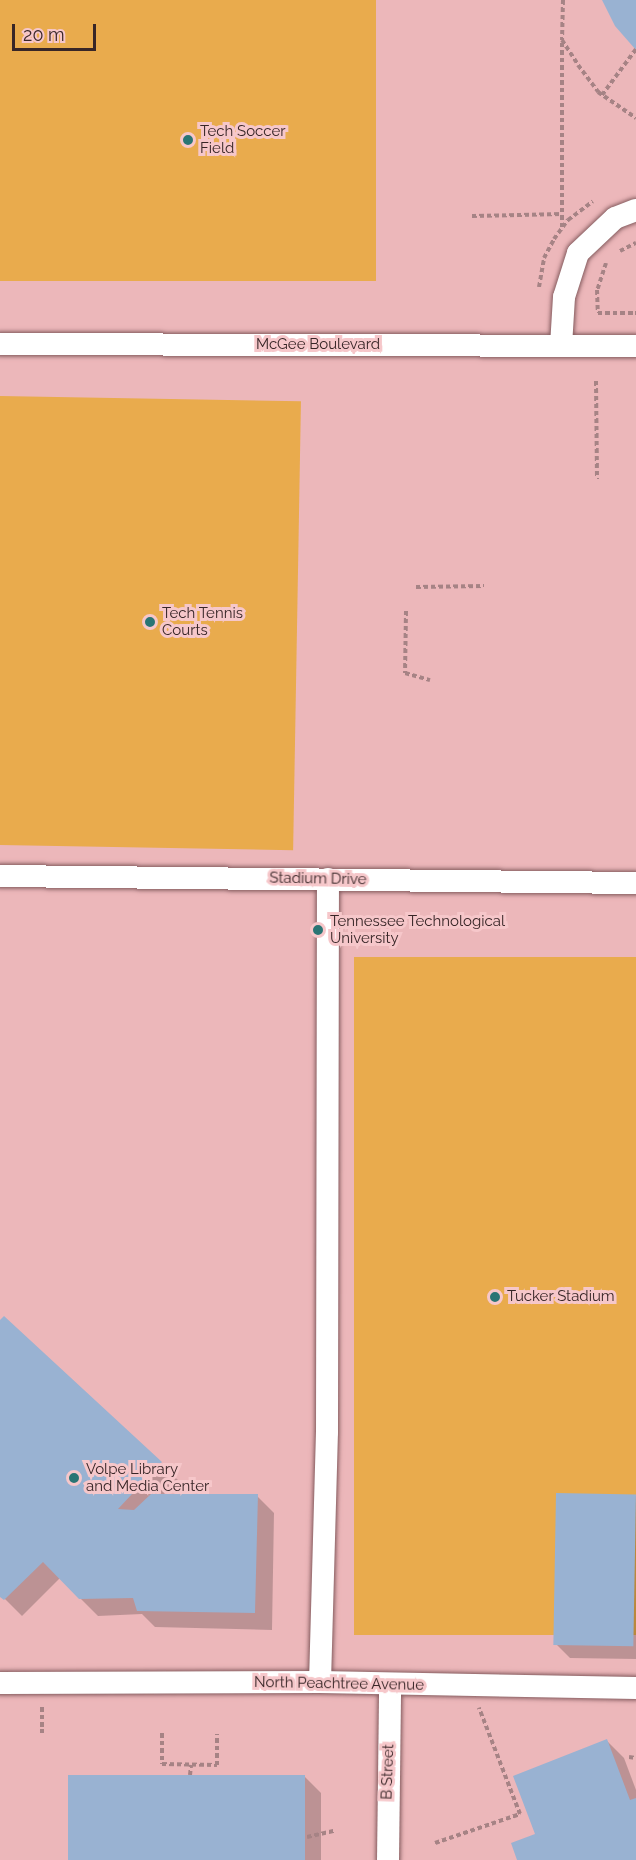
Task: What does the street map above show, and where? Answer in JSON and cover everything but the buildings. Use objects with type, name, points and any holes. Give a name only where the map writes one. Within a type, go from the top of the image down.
[{"type":"street","points":[[561,346],[564,297],[578,253],[615,218],[636,210]]},
{"type":"street","name":"McGee Boulevard","points":[[0,344],[636,346]]},
{"type":"street","name":"Stadium Drive","points":[[0,876],[636,883]]},
{"type":"street","points":[[320,1682],[327,1432],[328,879]]},
{"type":"street","name":"North Peachtree Avenue","points":[[0,1683],[320,1682],[636,1688]]},
{"type":"street","name":"B Street","points":[[388,1860],[390,1685]]},
{"type":"path","points":[[562,227],[563,0]]},
{"type":"path","points":[[562,40],[602,95],[636,118]]},
{"type":"path","points":[[602,95],[636,49]]},
{"type":"path","points":[[472,216],[562,214]]},
{"type":"path","points":[[617,253],[636,243]]},
{"type":"path","points":[[609,257],[597,290],[598,313],[636,313]]},
{"type":"path","points":[[596,381],[597,479]]},
{"type":"path","points":[[416,587],[484,586]]},
{"type":"path","points":[[406,611],[405,673],[430,680]]},
{"type":"path","points":[[435,1843],[520,1814],[470,1686]]},
{"type":"path","points":[[162,1733],[162,1764],[191,1765],[217,1765],[217,1734]]},
{"type":"path","points":[[629,1757],[636,1758]]},
{"type":"path","points":[[190,1775],[191,1765]]},
{"type":"path","points":[[307,1837],[334,1831]]},
{"type":"shaded area","name":"Tennessee Technological University","points":[[0,0],[636,0],[636,1860],[0,1860]]},
{"type":"shaded area","name":"Tech Soccer Field","points":[[0,0],[376,0],[376,281],[0,281]]},
{"type":"shaded area","name":"Tech Tennis Courts","points":[[0,396],[301,401],[293,850],[0,845]]},
{"type":"shaded area","name":"Tucker Stadium","points":[[354,957],[636,957],[636,1635],[354,1635]]},
{"type":"place","name":"Tech Soccer Field","points":[[188,140]]},
{"type":"place","name":"Tech Tennis Courts","points":[[150,622]]},
{"type":"place","name":"Tennessee Technological University","points":[[318,930]]},
{"type":"place","name":"Tucker Stadium","points":[[495,1297]]},
{"type":"place","name":"Volpe Library and Media Center","points":[[74,1478]]}]
